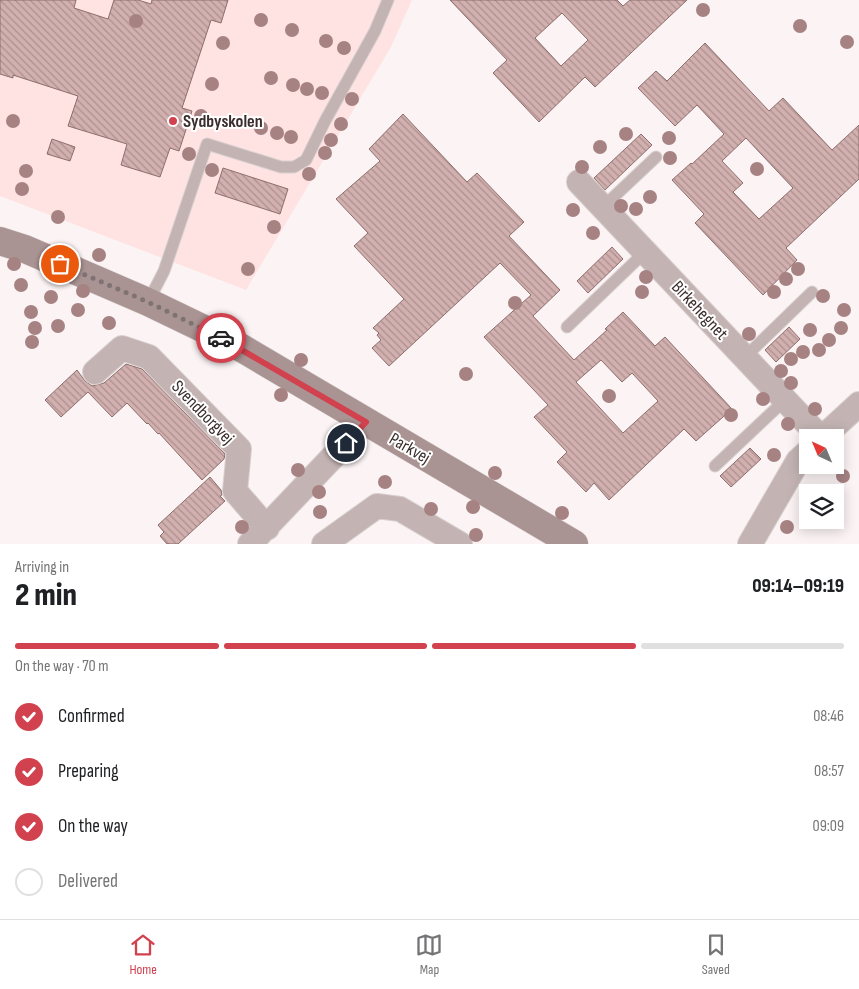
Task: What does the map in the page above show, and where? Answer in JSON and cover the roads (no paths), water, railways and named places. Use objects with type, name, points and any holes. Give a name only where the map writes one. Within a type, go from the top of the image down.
[{"type":"street","name":"Birkehegnet","points":[[579,182],[813,429]]},
{"type":"street","name":"Parkvej","points":[[0,240],[148,302],[233,343],[574,544]]},
{"type":"street","name":"Svendborgvej","points":[[95,372],[122,348],[149,357],[240,449],[235,492],[267,528]]},
{"type":"street","name":"Birkehegnet","points":[[832,429],[859,404]]},
{"type":"street","points":[[250,544],[366,422]]},
{"type":"street","points":[[750,544],[799,461]]},
{"type":"street","points":[[324,544],[377,506],[400,509],[460,544]]},
{"type":"lane","points":[[148,302],[164,271],[207,144],[281,167],[294,167],[306,160],[325,121],[375,31],[388,0]]},
{"type":"lane","points":[[603,207],[656,157]]},
{"type":"lane","points":[[567,327],[645,252]]},
{"type":"lane","points":[[744,357],[812,292]]},
{"type":"lane","points":[[715,466],[785,400]]},
{"type":"place","name":"Sydbyskolen","points":[[173,121]]}]
